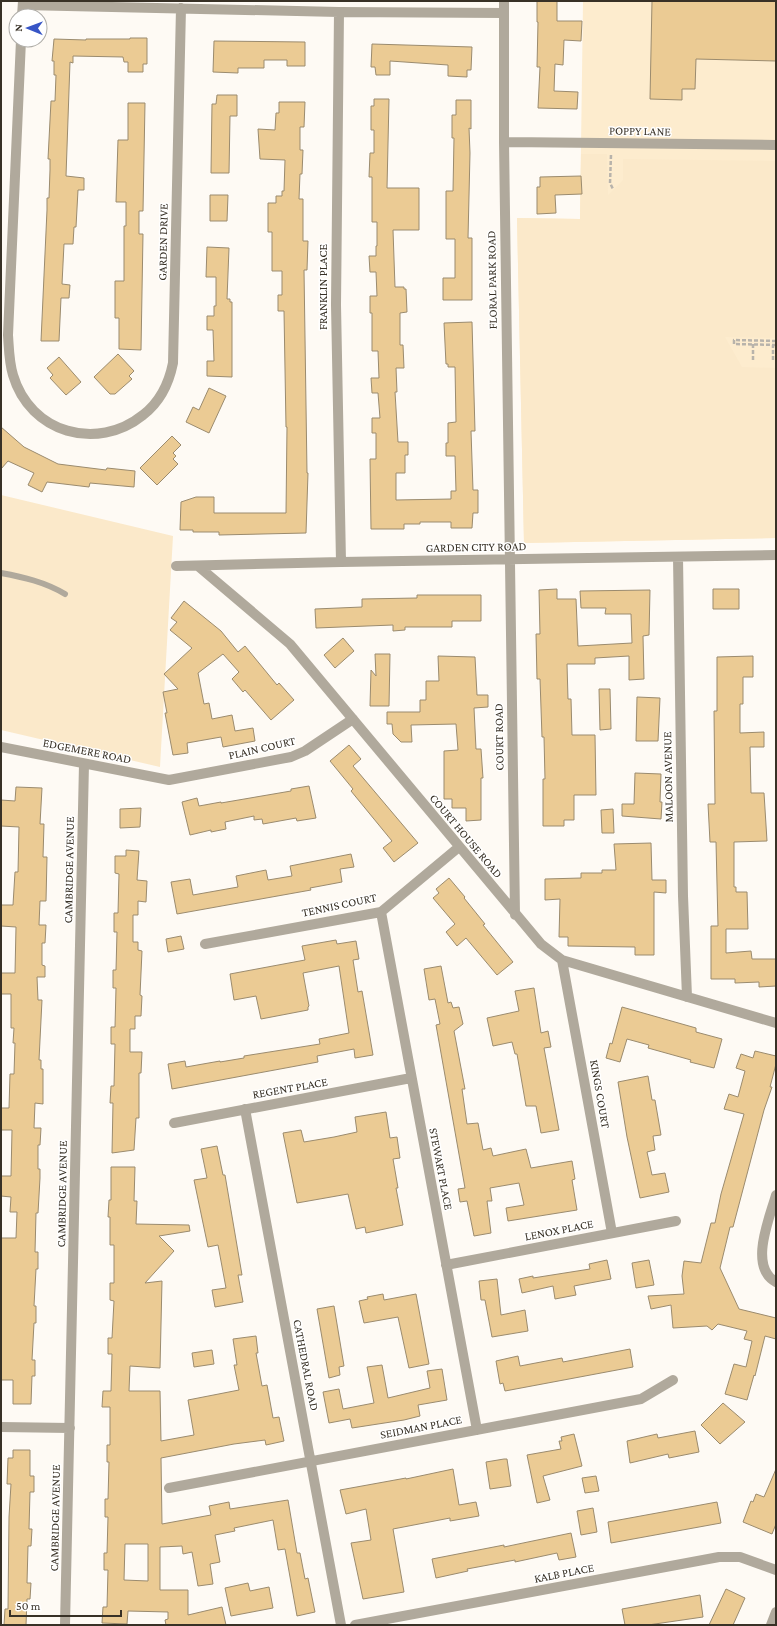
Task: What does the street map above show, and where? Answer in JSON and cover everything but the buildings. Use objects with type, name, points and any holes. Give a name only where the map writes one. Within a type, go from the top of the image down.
[{"type":"street","name":"FLORAL PARK ROAD","points":[[504,1],[504,142],[509,559]]},
{"type":"street","points":[[23,3],[339,12],[504,13]]},
{"type":"street","name":"GARDEN DRIVE","points":[[21,48],[8,335],[10,363],[13,376],[22,395],[31,407],[45,421],[61,429],[75,433],[96,435],[123,428],[144,415],[163,393],[170,378],[174,363],[181,8]]},
{"type":"street","name":"FRANKLIN PLACE","points":[[339,12],[336,304],[341,562]]},
{"type":"street","name":"POPPY LANE","points":[[504,142],[776,145]]},
{"type":"street","name":"GARDEN CITY ROAD","points":[[176,566],[776,555]]},
{"type":"street","name":"MALOON AVENUE","points":[[678,557],[683,888],[687,997]]},
{"type":"street","name":"COURT ROAD","points":[[509,559],[515,915]]},
{"type":"street","name":"COURT HOUSE ROAD","points":[[198,566],[290,644],[515,915],[541,944],[562,960],[776,1023]]},
{"type":"street","name":"PLAIN COURT","points":[[169,780],[291,757],[305,751],[353,719]]},
{"type":"street","name":"EDGEMERE ROAD","points":[[1,747],[169,780]]},
{"type":"street","name":"CAMBRIDGE AVENUE","points":[[65,1625],[84,764]]},
{"type":"street","name":"TENNIS COURT","points":[[205,944],[381,912],[459,847]]},
{"type":"street","name":"STEWART PLACE","points":[[381,912],[477,1430]]},
{"type":"street","name":"KINGS COURT","points":[[562,960],[612,1233]]},
{"type":"street","name":"REGENT PLACE","points":[[174,1123],[411,1078]]},
{"type":"street","name":"CATHEDRAL ROAD","points":[[245,1109],[341,1625]]},
{"type":"street","points":[[776,1195],[761,1254],[763,1265],[772,1280],[776,1282]]},
{"type":"street","name":"LENOX PLACE","points":[[446,1265],[676,1221]]},
{"type":"street","name":"SEIDMAN PLACE","points":[[169,1488],[641,1399],[673,1380]]},
{"type":"street","points":[[1,1427],[70,1428]]},
{"type":"street","name":"KALB PLACE","points":[[355,1625],[719,1557],[740,1557],[776,1570]]},
{"type":"street","points":[[771,1625],[776,1612]]},
{"type":"lane","points":[[1,573],[36,581],[55,588],[64,594]]},
{"type":"path","points":[[610,155],[610,183],[613,189]]},
{"type":"path","points":[[773,360],[775,345],[734,344],[734,340],[776,341]]},
{"type":"path","points":[[753,344],[753,360]]},
{"type":"shaded area","points":[[583,1],[776,1],[776,538],[524,543],[517,218],[580,219]]},
{"type":"shaded area","points":[[581,154],[607,154],[608,195],[623,180],[623,159],[776,161],[776,338],[725,337],[742,367],[776,368],[776,538],[524,543],[517,218],[580,219]]},
{"type":"shaded area","points":[[1,495],[173,536],[160,767],[1,730]]}]
